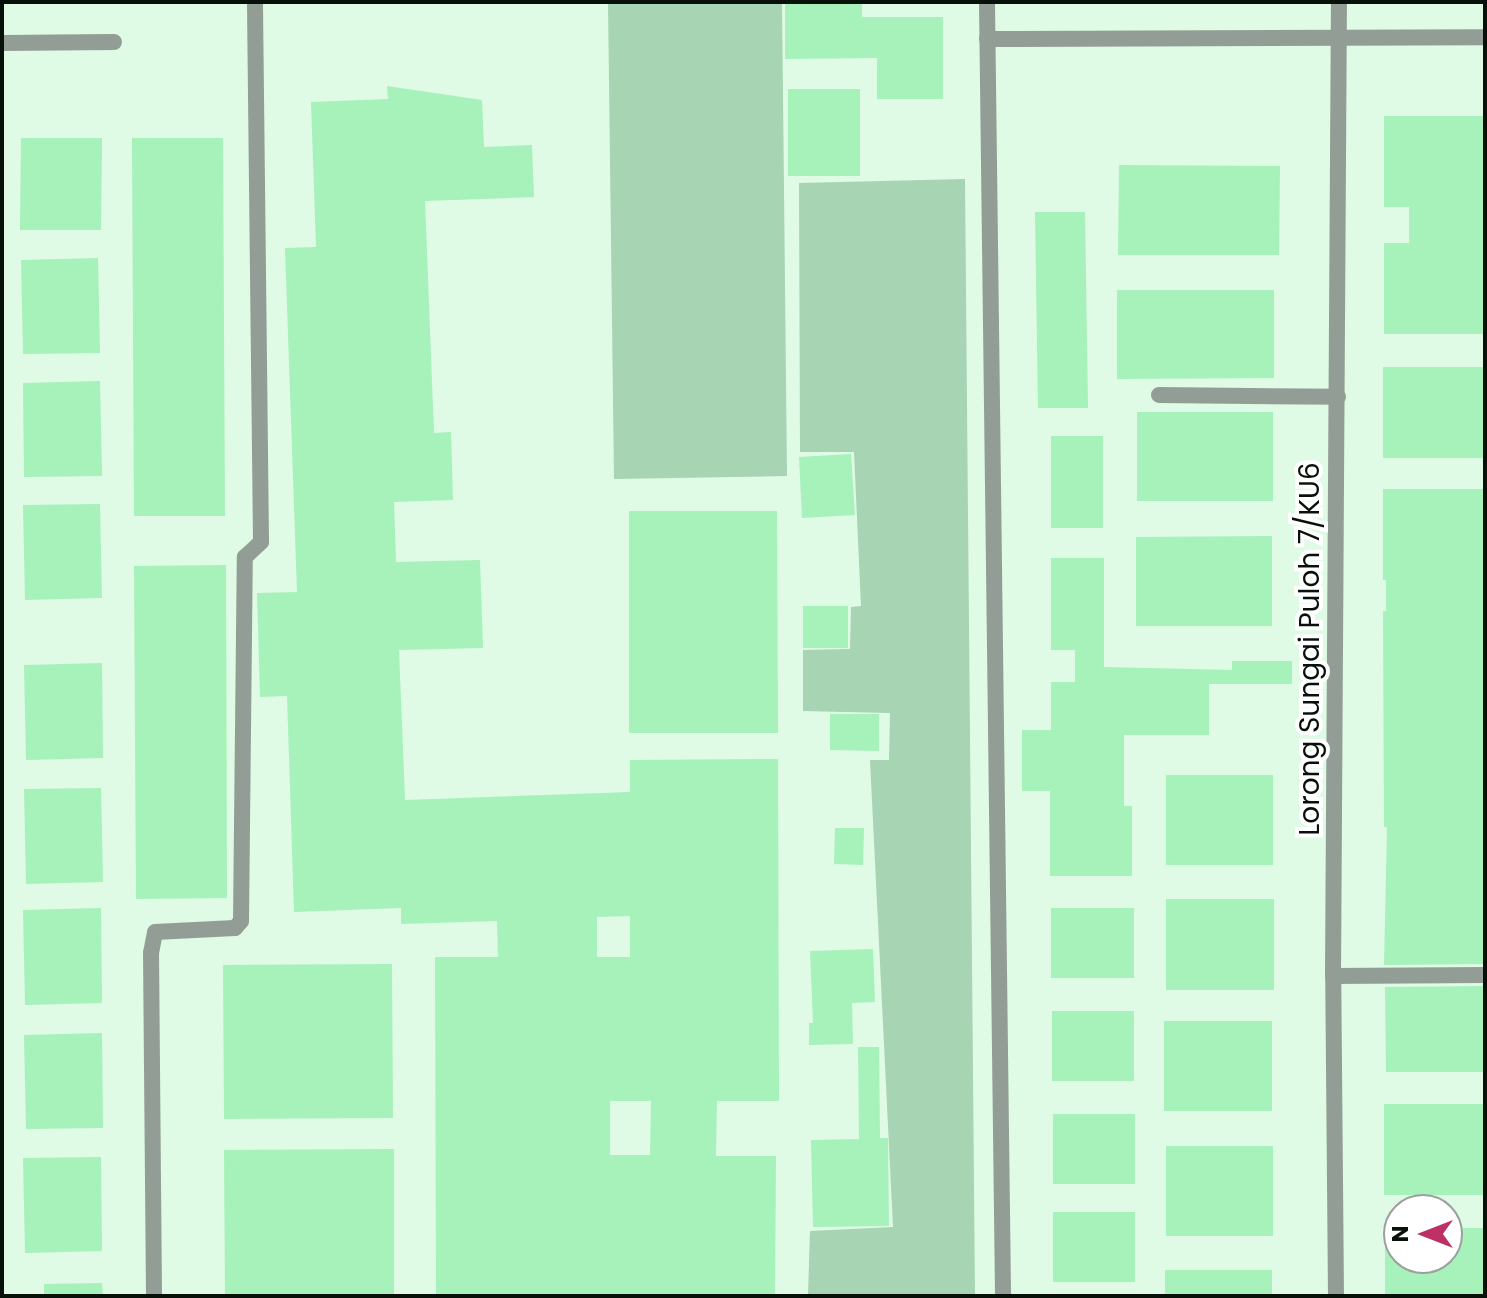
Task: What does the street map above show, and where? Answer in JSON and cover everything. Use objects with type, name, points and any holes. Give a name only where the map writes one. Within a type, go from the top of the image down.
[{"type":"street","points":[[154,1296],[151,953],[155,932],[235,928],[241,921],[245,557],[261,542],[255,2]]},
{"type":"street","points":[[987,2],[1003,1296]]},
{"type":"street","name":"Lorong Sungai Puloh 7/KU6","points":[[1336,1296],[1333,976],[1339,2]]},
{"type":"street","points":[[987,39],[1485,37]]},
{"type":"street","points":[[2,43],[114,42]]},
{"type":"street","points":[[1159,395],[1338,397]]},
{"type":"street","points":[[1333,976],[1485,975]]},
{"type":"green space","points":[[608,2],[782,2],[787,476],[614,479]]},
{"type":"green space","points":[[965,179],[975,1296],[808,1296],[810,1231],[893,1227],[870,760],[889,760],[890,713],[803,711],[803,650],[850,649],[851,607],[861,606],[854,452],[800,452],[799,183]]},
{"type":"building","points":[[785,2],[862,2],[862,17],[943,17],[943,99],[877,99],[877,58],[785,59]]},
{"type":"building","points":[[387,86],[482,100],[484,147],[532,145],[534,197],[425,201],[434,433],[451,432],[453,500],[394,502],[396,562],[480,560],[483,648],[399,650],[405,800],[630,792],[630,760],[778,759],[779,1101],[717,1101],[716,1156],[776,1156],[775,1296],[436,1296],[435,957],[498,957],[497,921],[401,924],[401,908],[294,912],[287,696],[260,697],[257,593],[297,592],[285,248],[316,247],[311,102],[388,99]],"holes":[[[630,916],[630,957],[597,957],[597,917]],[[610,1101],[651,1101],[650,1155],[610,1155]]]},
{"type":"building","points":[[788,89],[860,89],[860,176],[788,176]]},
{"type":"building","points":[[1384,116],[1485,116],[1485,334],[1384,334],[1384,243],[1409,243],[1409,207],[1384,207]]},
{"type":"building","points":[[21,138],[102,138],[101,230],[20,230]]},
{"type":"building","points":[[132,138],[223,138],[225,516],[134,516]]},
{"type":"building","points":[[1119,165],[1280,166],[1279,255],[1118,255]]},
{"type":"building","points":[[1035,212],[1085,212],[1088,408],[1038,408]]},
{"type":"building","points":[[98,258],[100,353],[23,354],[21,260]]},
{"type":"building","points":[[1117,290],[1274,290],[1274,378],[1117,379]]},
{"type":"building","points":[[1383,367],[1485,367],[1485,458],[1383,458]]},
{"type":"building","points":[[100,381],[102,476],[24,477],[23,383]]},
{"type":"building","points":[[1137,412],[1273,412],[1273,501],[1137,501]]},
{"type":"building","points":[[1051,436],[1103,436],[1103,528],[1051,528]]},
{"type":"building","points":[[851,454],[855,515],[802,518],[799,457]]},
{"type":"building","points":[[1383,489],[1485,489],[1485,964],[1384,965],[1387,827],[1384,827],[1383,611],[1386,611],[1386,580],[1383,580]]},
{"type":"building","points":[[100,504],[102,598],[25,600],[23,505]]},
{"type":"building","points":[[629,511],[777,511],[778,733],[629,733]]},
{"type":"building","points":[[1272,536],[1272,626],[1136,626],[1136,537]]},
{"type":"building","points":[[1051,558],[1104,558],[1104,667],[1232,670],[1232,661],[1292,661],[1292,684],[1209,684],[1209,735],[1124,735],[1124,806],[1132,806],[1132,876],[1050,876],[1050,791],[1022,791],[1022,730],[1051,730],[1051,682],[1075,682],[1075,650],[1051,650]]},
{"type":"building","points":[[226,565],[227,898],[136,899],[134,566]]},
{"type":"building","points":[[803,606],[848,606],[848,648],[803,648]]},
{"type":"building","points":[[102,663],[103,758],[26,760],[24,665]]},
{"type":"building","points":[[830,714],[879,714],[879,751],[830,750]]},
{"type":"building","points":[[1166,775],[1273,775],[1273,865],[1166,865]]},
{"type":"building","points":[[101,788],[103,882],[26,884],[24,789]]},
{"type":"building","points":[[835,828],[864,828],[863,865],[834,864]]},
{"type":"building","points":[[1166,899],[1274,899],[1274,990],[1166,990]]},
{"type":"building","points":[[101,908],[102,1003],[25,1005],[23,910]]},
{"type":"building","points":[[1051,908],[1134,908],[1134,978],[1051,978]]},
{"type":"building","points":[[873,949],[875,1002],[852,1003],[853,1044],[809,1045],[809,1023],[813,1023],[810,951]]},
{"type":"building","points":[[392,964],[393,1118],[224,1119],[223,965]]},
{"type":"building","points":[[1485,986],[1485,1072],[1386,1072],[1385,987]]},
{"type":"building","points":[[1052,1011],[1134,1011],[1134,1081],[1052,1081]]},
{"type":"building","points":[[1164,1021],[1272,1021],[1272,1111],[1164,1111]]},
{"type":"building","points":[[102,1033],[103,1128],[26,1129],[24,1035]]},
{"type":"building","points":[[858,1047],[879,1047],[880,1138],[888,1138],[889,1226],[813,1227],[811,1140],[859,1139]]},
{"type":"building","points":[[1384,1104],[1485,1104],[1485,1195],[1384,1194]]},
{"type":"building","points":[[1053,1114],[1135,1114],[1135,1184],[1053,1184]]},
{"type":"building","points":[[1166,1146],[1273,1146],[1273,1236],[1166,1236]]},
{"type":"building","points":[[394,1149],[394,1296],[225,1296],[224,1150]]},
{"type":"building","points":[[101,1157],[102,1251],[25,1253],[23,1158]]},
{"type":"building","points":[[1053,1212],[1135,1212],[1135,1282],[1053,1282]]},
{"type":"building","points":[[1463,1228],[1485,1228],[1485,1296],[1385,1296],[1385,1274],[1463,1274]]},
{"type":"building","points":[[1165,1270],[1272,1270],[1272,1296],[1165,1296]]},
{"type":"building","points":[[102,1283],[103,1296],[44,1296],[44,1284]]}]
